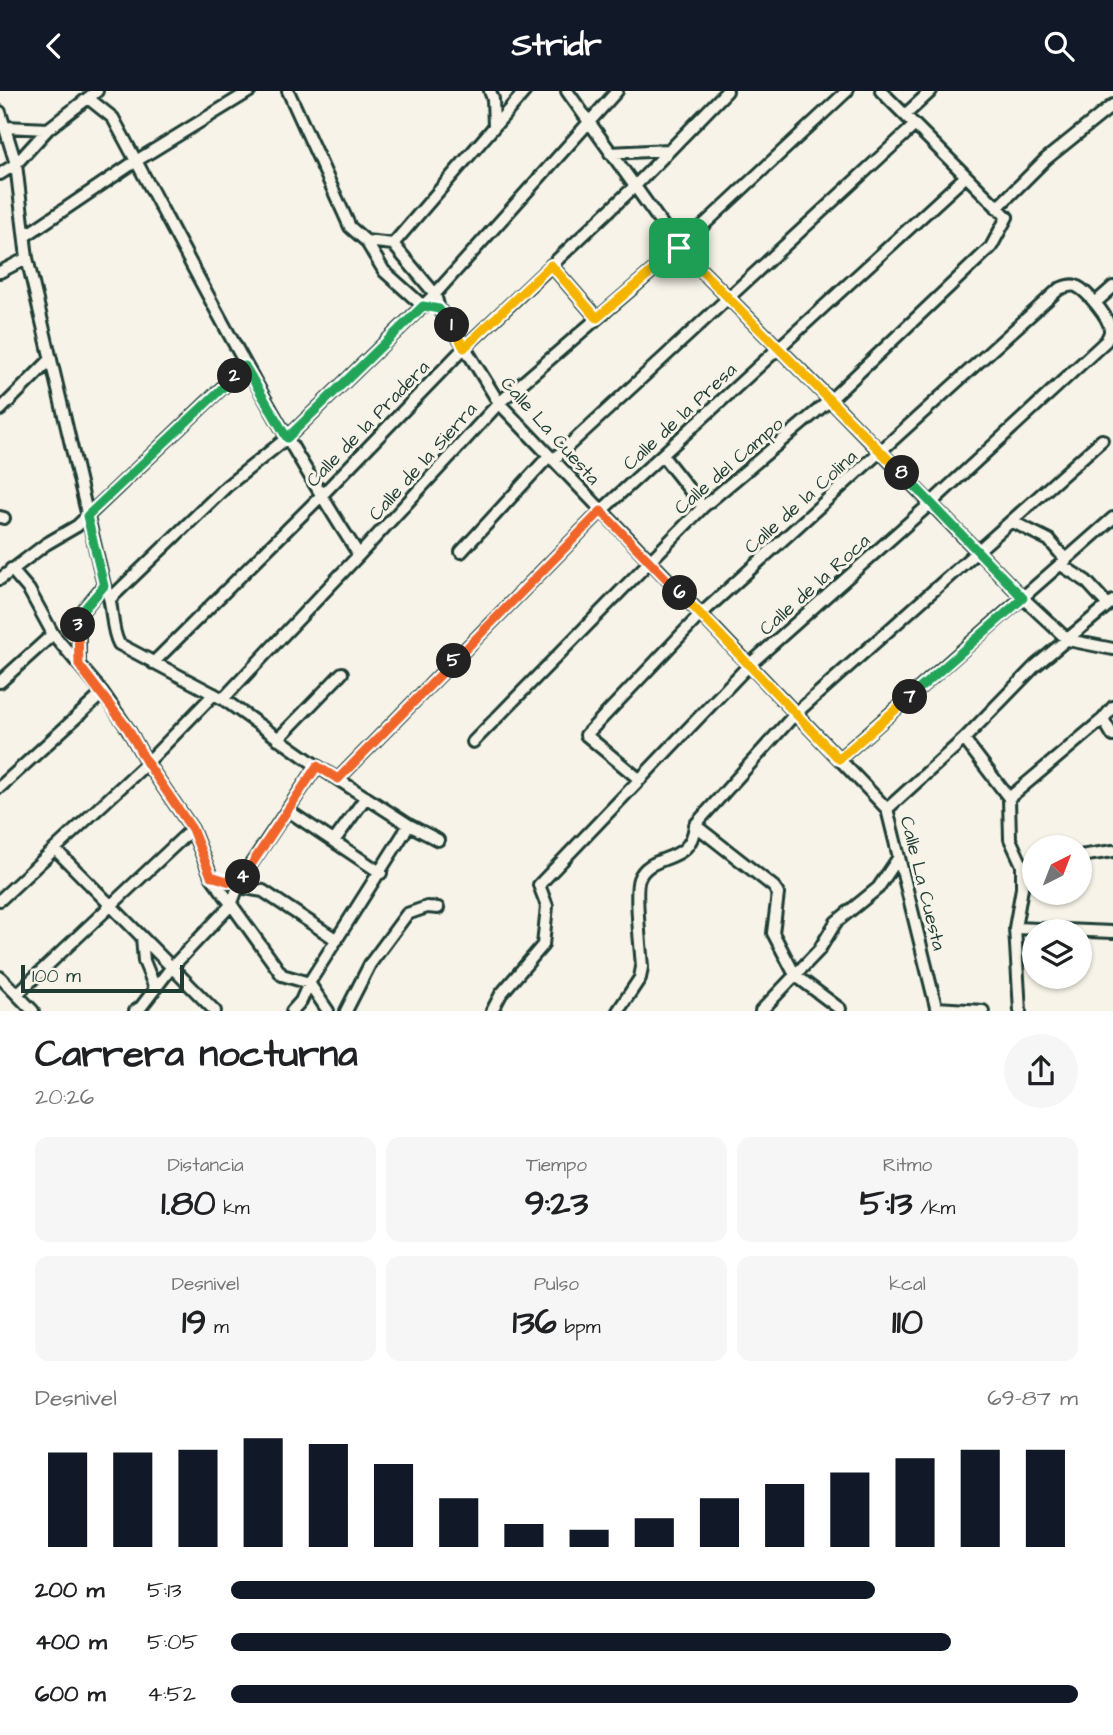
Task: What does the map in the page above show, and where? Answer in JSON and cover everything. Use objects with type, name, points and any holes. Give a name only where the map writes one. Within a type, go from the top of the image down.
[{"type":"street","points":[[25,236],[250,91]]},
{"type":"street","points":[[288,91],[351,227],[366,241],[384,271],[423,306],[439,309]]},
{"type":"street","points":[[490,91],[494,126]]},
{"type":"street","points":[[366,241],[393,244],[525,91]]},
{"type":"street","points":[[567,91],[679,248],[1023,598],[1069,640],[1113,649]]},
{"type":"street","points":[[111,598],[227,486],[287,438],[435,294],[617,91]]},
{"type":"street","name":"Calle de la Pradera","points":[[153,663],[321,496],[464,348],[634,187],[727,91]]},
{"type":"street","name":"Calle de la Sierra","points":[[1,895],[55,849],[218,697],[359,555],[499,403],[679,248],[847,91]]},
{"type":"street","points":[[881,91],[998,208],[1046,159],[1113,105]]},
{"type":"street","points":[[905,115],[931,91]]},
{"type":"street","points":[[0,174],[16,164],[48,128],[93,95],[113,118],[245,366],[359,555]]},
{"type":"street","points":[[0,112],[16,164],[27,258],[104,586],[111,598],[114,634],[119,644],[218,697],[317,766],[438,840]]},
{"type":"street","points":[[461,552],[551,458],[915,125]]},
{"type":"street","points":[[5,127],[48,128]]},
{"type":"street","points":[[610,153],[669,151]]},
{"type":"street","name":"Calle de la Presa","points":[[338,779],[601,511],[965,177]]},
{"type":"street","name":"Calle del Campo","points":[[473,742],[703,507],[831,400],[991,247],[1007,217],[998,208]]},
{"type":"street","name":"Calle La Cuesta","points":[[393,244],[435,294],[439,309],[499,403],[887,809],[937,1009]]},
{"type":"street","points":[[0,272],[27,258]]},
{"type":"street","points":[[551,265],[597,318]]},
{"type":"street","name":"Calle de la Colina","points":[[639,779],[586,735],[701,615],[1059,289],[1077,286],[1095,303]]},
{"type":"street","points":[[1095,303],[1113,287]]},
{"type":"street","name":"Calle de la Roca","points":[[492,1010],[501,994],[542,945],[547,906],[539,885],[749,665],[931,503],[1106,341],[1112,332],[1095,303]]},
{"type":"street","points":[[0,411],[51,359]]},
{"type":"street","points":[[0,579],[77,526],[245,366]]},
{"type":"street","points":[[618,1010],[640,978],[642,967],[639,879],[648,867],[687,849],[694,835],[695,825],[795,714],[1102,440]]},
{"type":"street","points":[[662,456],[703,507]]},
{"type":"street","points":[[839,759],[1113,518]]},
{"type":"street","points":[[887,809],[964,739],[1035,666],[1111,603],[1064,562],[1049,540],[1012,521]]},
{"type":"street","points":[[11,569],[29,590],[53,633],[103,693],[128,729],[147,763],[192,829],[211,876],[231,905],[282,975],[309,983],[328,1010]]},
{"type":"street","points":[[79,665],[79,615],[104,586]]},
{"type":"street","points":[[0,682],[53,633]]},
{"type":"street","points":[[278,739],[342,673]]},
{"type":"street","points":[[0,787],[103,693]]},
{"type":"street","points":[[1009,798],[1103,719],[1113,707]]},
{"type":"street","points":[[1103,719],[1113,736]]},
{"type":"street","points":[[964,739],[1009,798],[1010,839],[1022,865],[1015,928],[1020,1010]]},
{"type":"street","points":[[139,1009],[172,968],[231,905],[240,883],[317,766]]},
{"type":"street","points":[[334,841],[366,797]]},
{"type":"street","points":[[288,810],[381,873]]},
{"type":"street","points":[[292,1010],[302,1001],[309,983],[410,825]]},
{"type":"street","points":[[695,825],[774,887],[778,894],[773,933],[794,975],[840,1009]]},
{"type":"street","points":[[17,994],[192,829]]},
{"type":"street","points":[[55,849],[215,1010]]},
{"type":"street","points":[[1092,854],[1113,851]]},
{"type":"street","points":[[761,1010],[819,950],[836,922],[878,888],[899,857]]},
{"type":"street","points":[[211,876],[263,891],[337,940]]},
{"type":"street","points":[[346,1010],[370,964],[407,913],[427,907],[438,908]]},
{"type":"street","points":[[1015,928],[1113,932]]},
{"type":"street","points":[[142,937],[144,961],[155,988]]},
{"type":"street","points":[[0,977],[33,1010]]},
{"type":"street","points":[[937,1009],[983,1010]]},
{"type":"route","points":[[679,248],[1023,598],[839,759],[601,511],[338,779],[317,766],[241,879],[230,882],[211,876],[192,829],[147,763],[128,729],[79,665],[79,615],[104,586],[87,516],[245,366],[287,438],[423,306],[439,309],[464,348],[551,265],[597,318],[679,248]]}]
